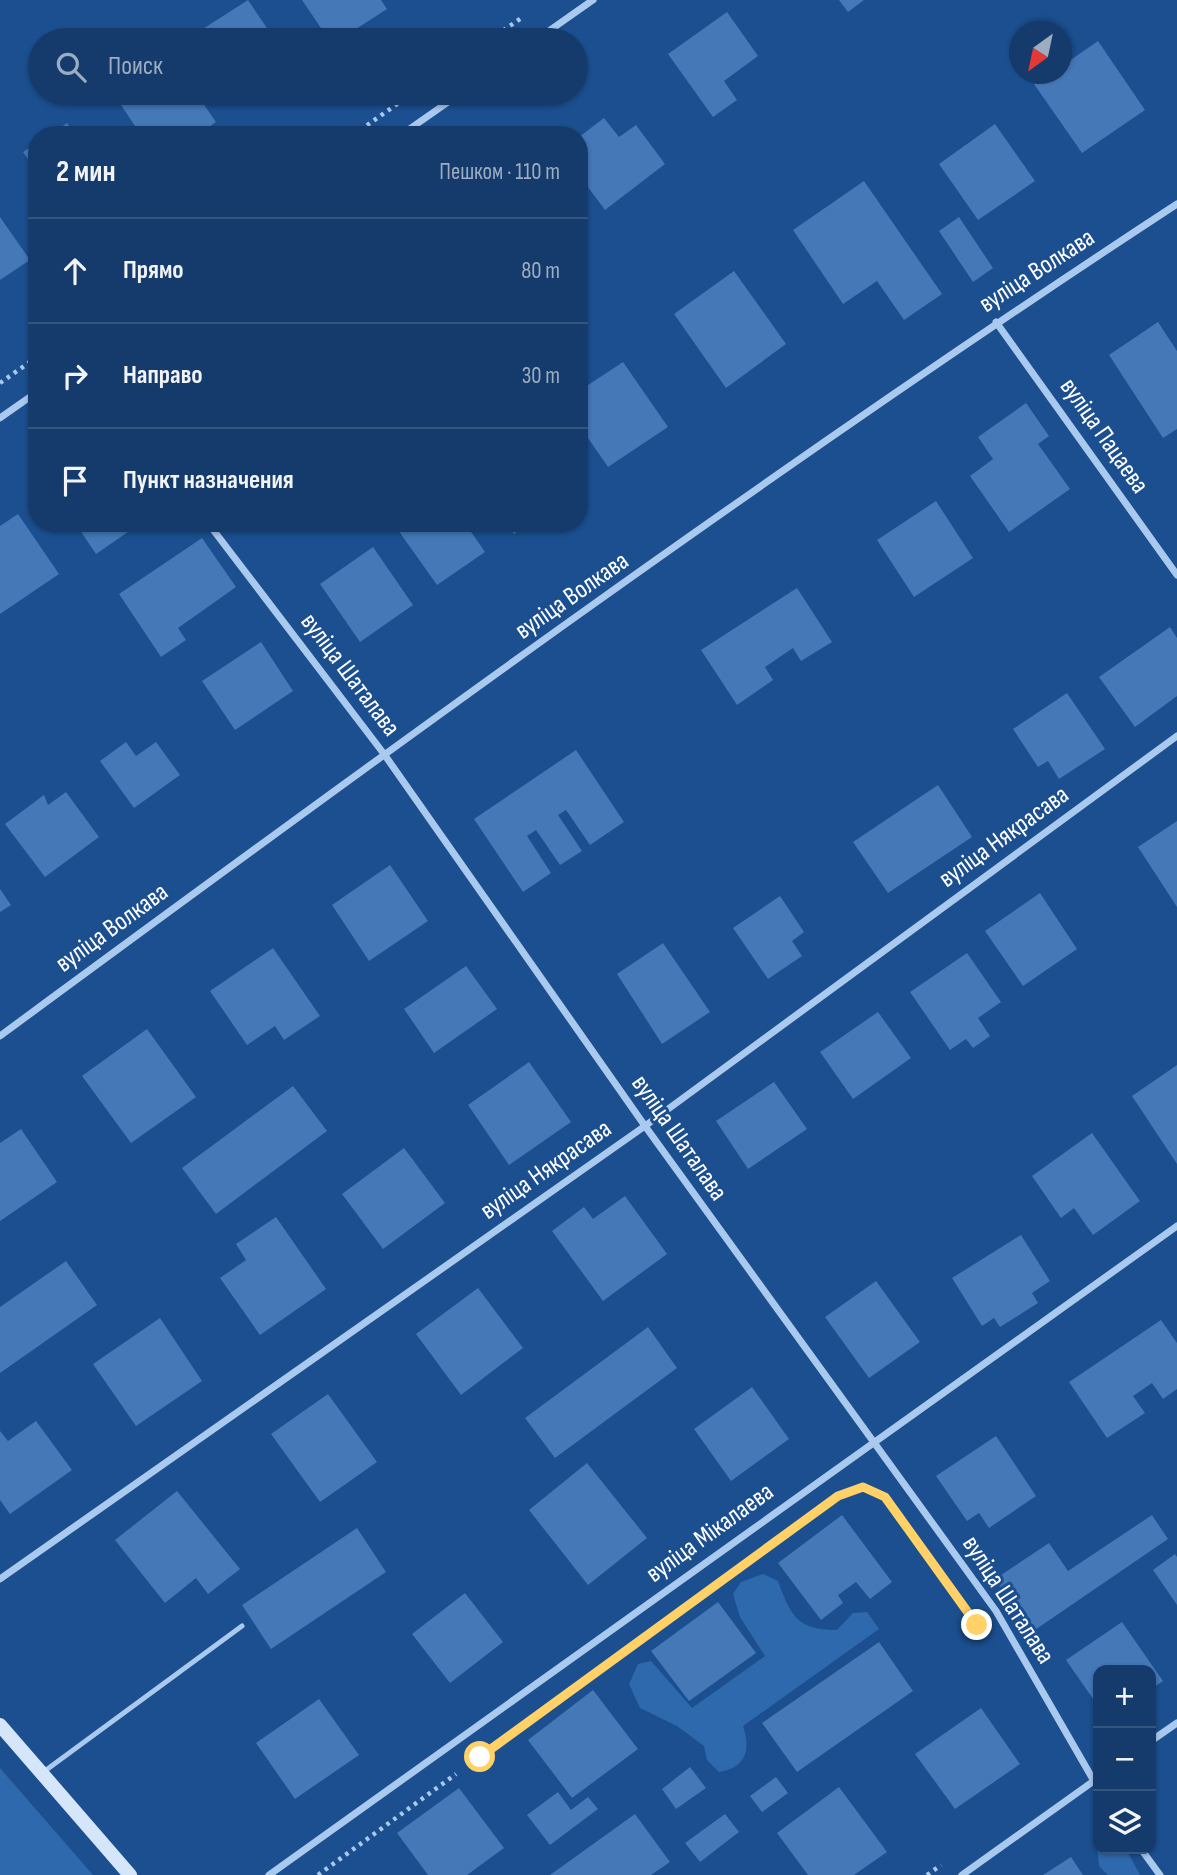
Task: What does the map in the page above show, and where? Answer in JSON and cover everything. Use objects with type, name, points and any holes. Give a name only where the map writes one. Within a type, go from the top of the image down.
[{"type":"street","points":[[553,28],[593,0]]},
{"type":"street","points":[[414,126],[444,105]]},
{"type":"street","name":"вуліца Волкава","points":[[0,1036],[384,754],[996,322],[1177,204]]},
{"type":"street","name":"вуліца Пацаева","points":[[996,322],[1177,575]]},
{"type":"street","points":[[0,418],[28,398]]},
{"type":"street","name":"вуліца Шаталава","points":[[215,532],[384,754],[872,1444],[996,1611],[1093,1775]]},
{"type":"street","name":"вуліца Някрасава","points":[[0,1579],[645,1126],[1177,736]]},
{"type":"street","name":"вуліца Мікалаева","points":[[269,1875],[1177,1226]]},
{"type":"street","points":[[1156,1738],[1177,1723]]},
{"type":"street","points":[[0,1725],[130,1875]]},
{"type":"street","points":[[962,1875],[1093,1785]]},
{"type":"street","points":[[1145,1854],[1160,1875]]},
{"type":"lane","points":[[42,1773],[242,1626]]},
{"type":"path","points":[[506,28],[528,13]]},
{"type":"path","points":[[366,126],[396,105]]},
{"type":"path","points":[[0,383],[28,363]]},
{"type":"path","points":[[838,1496],[863,1487],[885,1497]]},
{"type":"path","points":[[318,1875],[458,1772]]},
{"type":"path","points":[[927,1875],[945,1862]]},
{"type":"shaded area","points":[[763,1574],[778,1581],[792,1612],[804,1624],[837,1630],[853,1613],[867,1612],[879,1629],[743,1726],[746,1750],[741,1762],[719,1772],[707,1760],[704,1746],[677,1726],[640,1708],[629,1684],[638,1664],[651,1661],[692,1708],[765,1656],[740,1617],[733,1594],[741,1582]]},
{"type":"shaded area","points":[[0,1768],[93,1875],[0,1875]]},
{"type":"shaded area","points":[[1098,1854],[1129,1854],[1140,1875],[1108,1875],[1099,1866]]},
{"type":"building","points":[[248,0],[267,28],[204,28]]},
{"type":"building","points":[[302,0],[381,0],[387,9],[358,28],[321,28]]},
{"type":"building","points":[[839,0],[864,0],[848,12]]},
{"type":"building","points":[[727,12],[758,56],[724,81],[737,100],[713,117],[668,54]]},
{"type":"building","points":[[1098,41],[1145,110],[1082,153],[1034,84],[1072,84],[1072,59]]},
{"type":"building","points":[[121,105],[204,105],[216,122],[210,126],[135,126]]},
{"type":"building","points":[[604,118],[619,137],[636,125],[665,164],[605,210],[588,187],[588,130]]},
{"type":"building","points":[[995,124],[1035,181],[978,220],[939,164]]},
{"type":"building","points":[[864,181],[942,294],[904,320],[877,281],[843,304],[793,230]]},
{"type":"building","points":[[0,217],[28,257],[28,261],[0,280]]},
{"type":"building","points":[[959,217],[993,268],[973,282],[939,231]]},
{"type":"building","points":[[734,271],[786,344],[726,388],[674,314]]},
{"type":"building","points":[[1158,322],[1177,351],[1177,429],[1163,438],[1109,355]]},
{"type":"building","points":[[623,362],[668,427],[608,467],[588,438],[588,385]]},
{"type":"building","points":[[1026,403],[1049,436],[1038,444],[1070,489],[1009,532],[970,476],[993,459],[978,437]]},
{"type":"building","points":[[936,501],[973,558],[914,597],[877,540]]},
{"type":"building","points":[[18,514],[59,574],[0,614],[0,526]]},
{"type":"building","points":[[81,532],[128,532],[96,554]]},
{"type":"building","points":[[399,532],[471,532],[485,552],[437,585]]},
{"type":"building","points":[[202,538],[236,587],[178,628],[186,640],[161,657],[119,594]]},
{"type":"building","points":[[373,547],[413,605],[360,642],[320,584]]},
{"type":"building","points":[[797,588],[832,642],[801,661],[793,648],[765,667],[773,680],[737,705],[701,650]]},
{"type":"building","points":[[1170,627],[1177,638],[1177,696],[1135,727],[1099,677]]},
{"type":"building","points":[[261,642],[293,691],[235,730],[202,681]]},
{"type":"building","points":[[1067,693],[1105,749],[1059,779],[1048,761],[1038,767],[1013,729]]},
{"type":"building","points":[[126,742],[136,756],[156,742],[180,775],[134,808],[100,761]]},
{"type":"building","points":[[576,750],[624,822],[590,845],[566,810],[558,815],[582,851],[560,865],[536,830],[527,836],[551,873],[523,892],[474,819]]},
{"type":"building","points":[[938,785],[972,837],[888,893],[853,842]]},
{"type":"building","points":[[66,792],[99,837],[45,877],[5,824],[44,795],[48,805]]},
{"type":"building","points":[[1177,821],[1177,907],[1138,847]]},
{"type":"building","points":[[390,865],[428,921],[369,961],[332,905]]},
{"type":"building","points":[[0,889],[11,905],[0,912]]},
{"type":"building","points":[[1040,893],[1077,949],[1023,986],[985,931]]},
{"type":"building","points":[[780,896],[804,932],[792,941],[802,956],[768,979],[733,928]]},
{"type":"building","points":[[663,943],[710,1012],[662,1044],[617,974]]},
{"type":"building","points":[[273,948],[320,1016],[284,1040],[275,1026],[247,1045],[210,991]]},
{"type":"building","points":[[967,953],[1001,1002],[978,1018],[990,1036],[973,1048],[966,1039],[950,1050],[910,992]]},
{"type":"building","points":[[466,966],[497,1009],[434,1053],[404,1009]]},
{"type":"building","points":[[878,1012],[911,1058],[853,1099],[820,1052]]},
{"type":"building","points":[[147,1029],[196,1097],[131,1143],[82,1076]]},
{"type":"building","points":[[529,1062],[571,1122],[509,1165],[468,1105]]},
{"type":"building","points":[[1177,1065],[1177,1164],[1132,1096]]},
{"type":"building","points":[[774,1082],[807,1129],[748,1169],[716,1121]]},
{"type":"building","points":[[293,1086],[327,1131],[216,1214],[182,1168]]},
{"type":"building","points":[[21,1129],[57,1182],[0,1221],[0,1143]]},
{"type":"building","points":[[1092,1133],[1140,1201],[1093,1235],[1074,1208],[1061,1218],[1032,1176]]},
{"type":"building","points":[[404,1148],[445,1203],[383,1249],[342,1194]]},
{"type":"building","points":[[625,1196],[667,1254],[603,1301],[552,1231],[584,1207],[593,1219]]},
{"type":"building","points":[[276,1217],[326,1289],[260,1335],[220,1278],[246,1260],[236,1244]]},
{"type":"building","points":[[1021,1235],[1050,1281],[1032,1293],[1038,1303],[1000,1327],[994,1318],[982,1326],[952,1278]]},
{"type":"building","points":[[66,1261],[97,1305],[0,1373],[0,1307]]},
{"type":"building","points":[[876,1281],[920,1342],[869,1378],[825,1317]]},
{"type":"building","points":[[478,1288],[523,1348],[461,1395],[416,1334]]},
{"type":"building","points":[[160,1318],[202,1381],[136,1426],[93,1364]]},
{"type":"building","points":[[1161,1320],[1177,1343],[1177,1389],[1163,1399],[1152,1383],[1133,1396],[1145,1413],[1107,1438],[1069,1382]]},
{"type":"building","points":[[648,1327],[677,1368],[555,1458],[525,1418]]},
{"type":"building","points":[[752,1387],[789,1439],[731,1481],[694,1429]]},
{"type":"building","points":[[328,1394],[377,1462],[320,1502],[271,1434]]},
{"type":"building","points":[[36,1421],[72,1470],[10,1514],[0,1500],[0,1431],[8,1441]]},
{"type":"building","points":[[996,1436],[1036,1496],[989,1528],[979,1513],[967,1521],[936,1476]]},
{"type":"building","points":[[587,1463],[647,1538],[588,1585],[529,1510]]},
{"type":"building","points":[[177,1491],[240,1569],[208,1594],[196,1578],[165,1603],[115,1540]]},
{"type":"building","points":[[842,1515],[892,1582],[870,1599],[856,1582],[838,1595],[843,1603],[821,1620],[778,1563]]},
{"type":"building","points":[[1152,1515],[1168,1539],[1029,1634],[995,1579],[1049,1543],[1068,1571]]},
{"type":"building","points":[[357,1528],[386,1572],[271,1649],[242,1605]]},
{"type":"building","points":[[1175,1554],[1177,1557],[1177,1605],[1153,1570]]},
{"type":"building","points":[[465,1593],[503,1642],[450,1683],[412,1634]]},
{"type":"building","points":[[718,1602],[756,1653],[689,1701],[651,1651]]},
{"type":"building","points":[[1122,1622],[1152,1665],[1093,1665],[1093,1699],[1066,1660]]},
{"type":"building","points":[[879,1642],[913,1691],[797,1772],[762,1723]]},
{"type":"building","points":[[1156,1671],[1163,1681],[1156,1686]]},
{"type":"building","points":[[593,1690],[638,1749],[572,1798],[528,1740]]},
{"type":"building","points":[[319,1699],[359,1755],[295,1799],[256,1743]]},
{"type":"building","points":[[981,1708],[1020,1764],[955,1809],[915,1754]]},
{"type":"building","points":[[690,1767],[706,1788],[676,1809],[662,1789]]},
{"type":"building","points":[[776,1777],[788,1793],[762,1812],[750,1796]]},
{"type":"building","points":[[839,1787],[887,1852],[854,1875],[808,1875],[777,1833]]},
{"type":"building","points":[[459,1788],[504,1848],[467,1875],[428,1875],[397,1833]]},
{"type":"building","points":[[558,1792],[571,1810],[588,1797],[598,1809],[550,1845],[527,1815]]},
{"type":"building","points":[[635,1814],[670,1862],[651,1875],[550,1875]]},
{"type":"building","points":[[725,1814],[739,1832],[700,1862],[685,1843]]},
{"type":"building","points":[[1071,1857],[1083,1875],[1043,1875]]},
{"type":"route","points":[[480,1757],[838,1496],[863,1487],[885,1497],[977,1625]]}]
